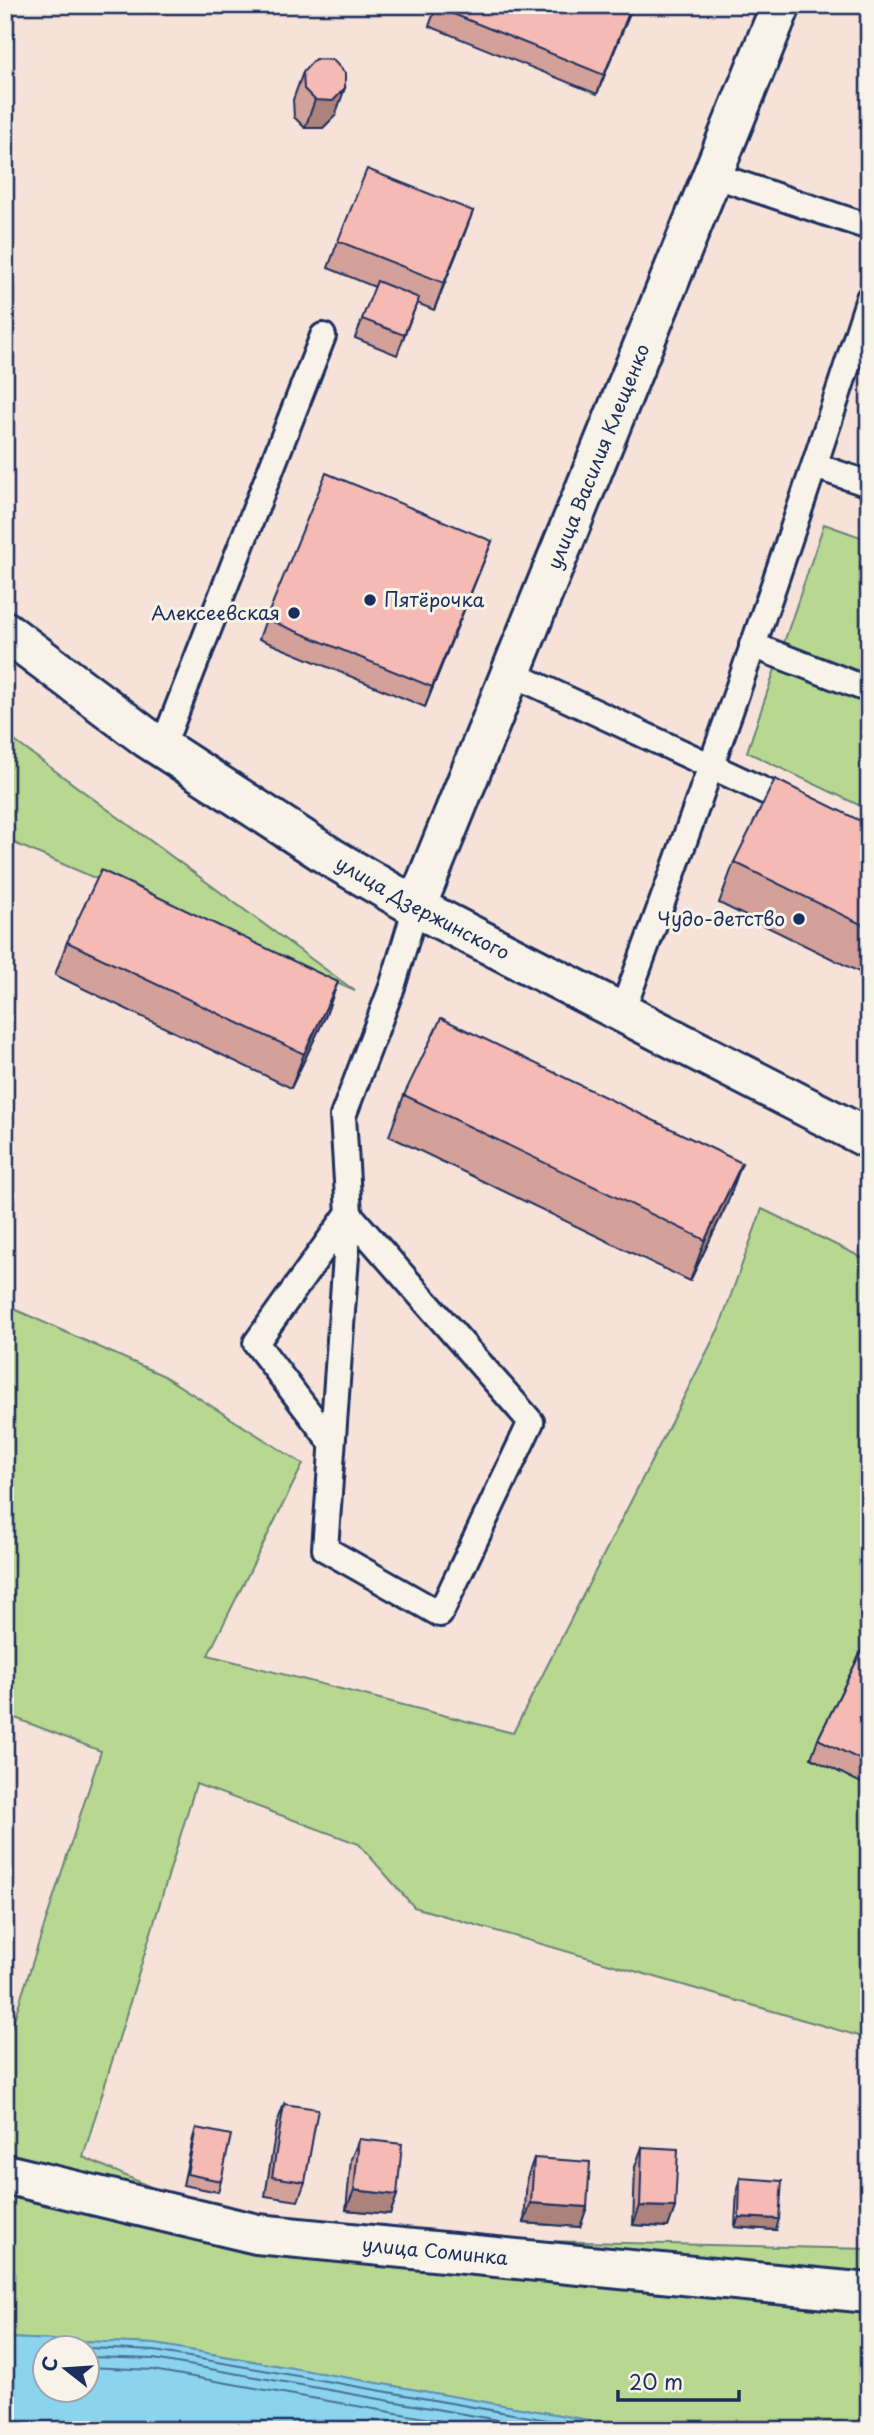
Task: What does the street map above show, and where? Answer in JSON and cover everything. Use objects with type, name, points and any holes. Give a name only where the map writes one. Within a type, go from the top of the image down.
[{"type":"street","name":"улица Василия Клещенко","points":[[416,907],[781,5]]},
{"type":"street","name":"улица Дзержинского","points":[[5,631],[162,748],[332,858],[416,907],[869,1139]]},
{"type":"street","name":"улица Соминка","points":[[5,2174],[257,2234],[869,2293]]},
{"type":"lane","points":[[713,175],[869,228]]},
{"type":"lane","points":[[622,1012],[712,766],[815,466],[869,298]]},
{"type":"lane","points":[[162,748],[323,336]]},
{"type":"lane","points":[[815,466],[869,484]]},
{"type":"lane","points":[[752,645],[869,690]]},
{"type":"lane","points":[[511,673],[820,817]]},
{"type":"lane","points":[[349,1214],[531,1422],[440,1614],[325,1549],[349,1214],[342,1116],[392,987],[416,907]]},
{"type":"lane","points":[[332,1443],[256,1343],[349,1214]]},
{"type":"green space","points":[[824,524],[869,540],[869,810],[747,752]]},
{"type":"green space","points":[[5,734],[355,991],[5,839]]},
{"type":"green space","points":[[762,1209],[869,1261],[869,2039],[414,1907],[359,1844],[196,1784],[83,2157],[257,2234],[869,2249],[869,2430],[645,2430],[155,2344],[102,2342],[102,2334],[32,2334],[32,2339],[5,2338],[5,2047],[101,1751],[5,1714],[5,1305],[162,1375],[303,1464],[208,1655],[513,1733],[719,1328]]},
{"type":"water","points":[[5,2338],[32,2339],[32,2404],[102,2404],[102,2342],[155,2344],[645,2430],[5,2430]]},
{"type":"building","points":[[632,5],[604,75],[436,7]]},
{"type":"building","points":[[315,59],[333,60],[345,73],[345,88],[333,101],[315,100],[304,89],[303,72]]},
{"type":"building","points":[[367,169],[473,211],[444,283],[338,241]]},
{"type":"building","points":[[377,281],[419,298],[404,335],[362,319]]},
{"type":"building","points":[[326,473],[492,541],[432,687],[266,619]]},
{"type":"building","points":[[775,779],[869,825],[869,928],[734,862]]},
{"type":"building","points":[[101,870],[338,982],[304,1054],[67,942]]},
{"type":"building","points":[[441,1018],[742,1163],[705,1240],[404,1095]]},
{"type":"building","points":[[869,1636],[869,1764],[818,1739]]},
{"type":"building","points":[[284,2104],[318,2109],[305,2182],[272,2177]]},
{"type":"building","points":[[196,2128],[231,2135],[221,2181],[187,2174]]},
{"type":"building","points":[[359,2139],[402,2144],[397,2195],[354,2190]]},
{"type":"building","points":[[642,2147],[678,2149],[675,2207],[640,2206]]},
{"type":"building","points":[[534,2158],[590,2162],[587,2207],[531,2203]]},
{"type":"building","points":[[740,2178],[782,2181],[779,2219],[739,2217]]},
{"type":"place","name":"Пятёрочка","points":[[370,600]]},
{"type":"place","name":"Алексеевская","points":[[294,613]]},
{"type":"place","name":"Чудо-детство","points":[[799,919]]}]
